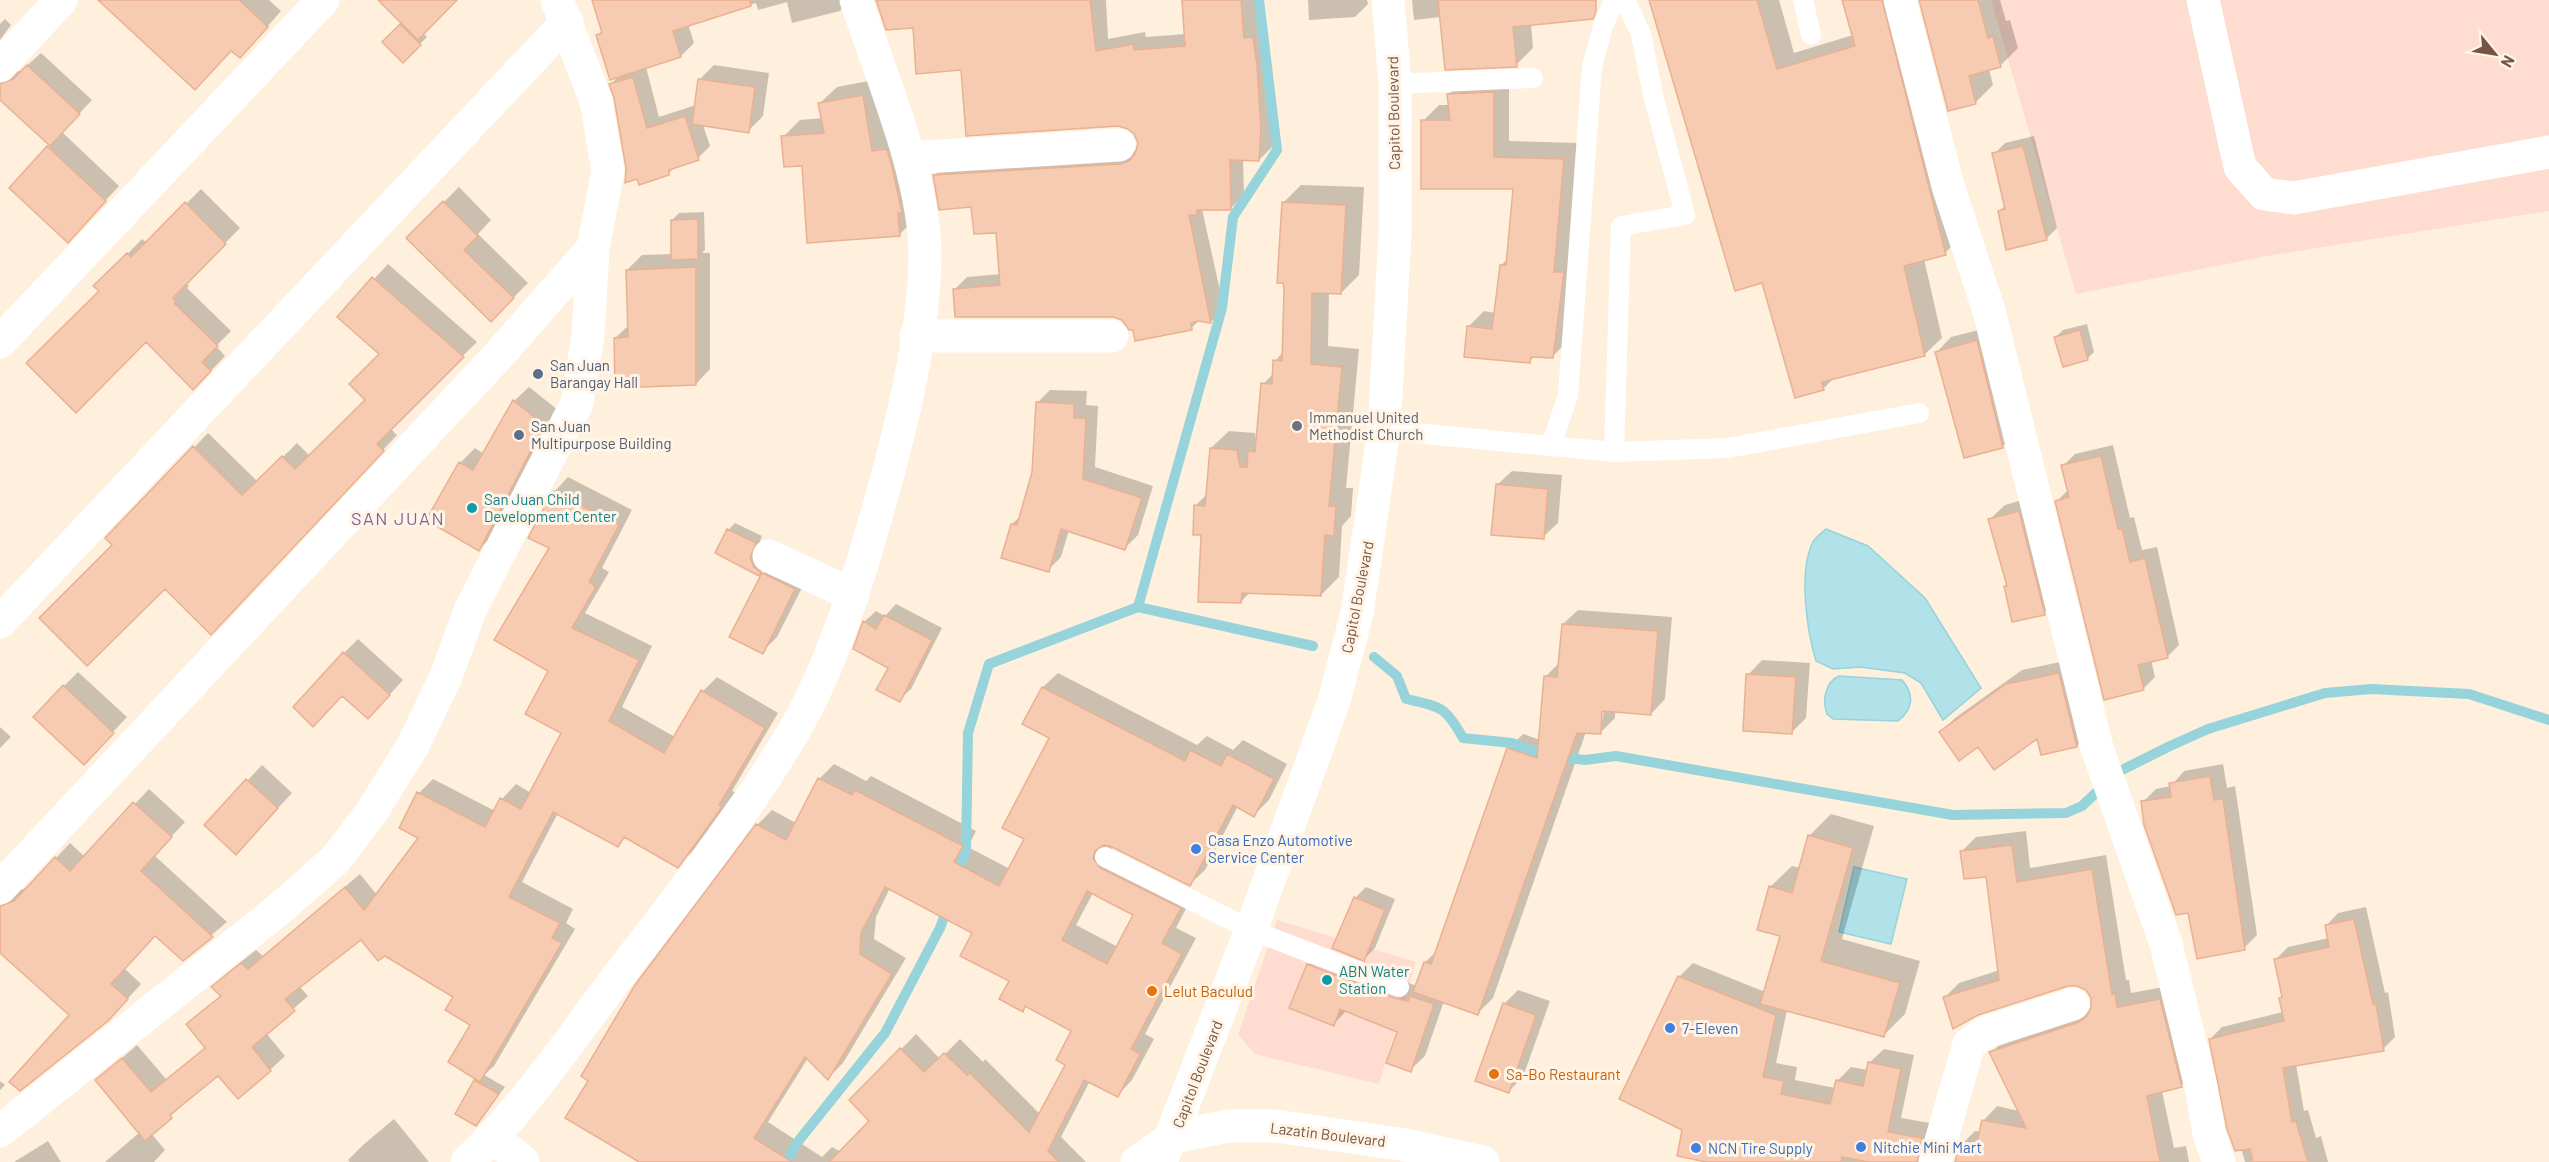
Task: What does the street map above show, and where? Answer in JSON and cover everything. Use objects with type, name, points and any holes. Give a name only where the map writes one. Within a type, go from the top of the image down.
[{"type":"street","points":[[0,66],[62,0]]},
{"type":"street","points":[[0,342],[323,0]]},
{"type":"street","points":[[467,1162],[494,1138],[755,794],[796,727],[825,668],[853,595],[901,426],[916,336],[925,257],[920,212],[909,158],[856,0]]},
{"type":"street","name":"Capitol Boulevard","points":[[1167,1149],[1251,930],[1334,701],[1357,613],[1384,429],[1395,234],[1395,84],[1388,0]]},
{"type":"street","points":[[1900,0],[1948,186],[1989,311],[2097,748],[2166,944],[2201,1087],[2209,1134],[2219,1162]]},
{"type":"street","points":[[2203,0],[2240,167],[2264,194],[2294,198],[2549,152]]},
{"type":"street","points":[[0,622],[562,11],[596,101],[608,171],[593,248],[588,336],[577,403],[471,608],[445,679],[412,745],[371,813],[335,860],[278,910],[0,1131]]},
{"type":"street","points":[[909,158],[1119,145]]},
{"type":"street","points":[[0,888],[495,358],[593,248]]},
{"type":"street","points":[[916,336],[1112,336]]},
{"type":"street","points":[[770,556],[853,595]]},
{"type":"street","points":[[1935,1162],[1969,1044],[1984,1033],[2073,1004]]},
{"type":"street","name":"Lazatin Boulevard","points":[[1167,1149],[1228,1126],[1276,1126],[1406,1145],[1482,1162]]},
{"type":"street","points":[[494,1138],[523,1162]]},
{"type":"street","points":[[1137,1162],[1167,1149]]},
{"type":"lane","points":[[1803,0],[1811,35]]},
{"type":"lane","points":[[1551,446],[1569,395],[1592,67],[1603,27],[1624,1],[1641,34],[1653,95],[1684,215],[1621,226],[1614,452]]},
{"type":"lane","points":[[1395,84],[1533,78]]},
{"type":"lane","points":[[1384,429],[1614,452],[1728,448],[1919,413]]},
{"type":"lane","points":[[1105,857],[1251,930],[1398,987]]},
{"type":"shaded area","points":[[1991,0],[2549,0],[2549,211],[2267,256],[2076,294]]},
{"type":"shaded area","points":[[1277,920],[1416,962],[1379,1084],[1255,1054],[1238,1035]]},
{"type":"water","points":[[1826,529],[1868,546],[1925,598],[1981,688],[1943,720],[1921,683],[1905,673],[1860,667],[1833,669],[1816,661],[1807,618],[1806,569],[1808,554],[1813,542]]},
{"type":"water","points":[[1839,676],[1902,680],[1910,696],[1907,712],[1898,721],[1833,719],[1827,714],[1825,698],[1828,687]]},
{"type":"water","points":[[1854,867],[1907,879],[1891,944],[1839,932]]},
{"type":"building","points":[[98,0],[239,0],[268,27],[240,58],[231,51],[195,90]]},
{"type":"building","points":[[378,0],[457,0],[418,40]]},
{"type":"building","points":[[592,0],[750,0],[751,6],[673,31],[681,57],[610,80],[596,35],[602,33]]},
{"type":"building","points":[[876,0],[1090,0],[1096,51],[1133,44],[1134,50],[1185,46],[1182,0],[1241,0],[1244,38],[1253,37],[1257,65],[1261,128],[1259,161],[1230,160],[1231,210],[1197,210],[1197,215],[1189,215],[1211,323],[1198,321],[1191,323],[1192,330],[1135,341],[1133,330],[1129,330],[1122,320],[1113,317],[955,317],[953,289],[1000,285],[996,233],[974,234],[971,207],[939,210],[933,175],[1120,164],[1129,161],[1135,154],[1138,143],[1134,134],[1118,126],[966,136],[961,70],[916,74],[913,28],[886,30]]},
{"type":"building","points":[[1438,0],[1596,0],[1596,11],[1593,19],[1513,27],[1517,67],[1445,70]]},
{"type":"building","points":[[1649,0],[1757,0],[1777,69],[1855,46],[1842,0],[1882,0],[1946,255],[1904,266],[1925,356],[1822,382],[1824,390],[1795,398],[1762,283],[1735,291]]},
{"type":"building","points":[[1919,0],[1978,0],[1988,38],[1993,36],[2001,67],[1969,76],[1976,104],[1948,111]]},
{"type":"building","points":[[400,24],[421,45],[403,63],[382,42]]},
{"type":"building","points":[[27,65],[80,114],[50,146],[0,100],[0,84],[13,79]]},
{"type":"building","points":[[633,77],[647,128],[685,116],[699,160],[669,170],[669,175],[639,185],[637,179],[625,183],[626,168],[614,98],[609,84]]},
{"type":"building","points":[[698,79],[755,87],[749,133],[692,124]]},
{"type":"building","points":[[1494,92],[1494,157],[1564,159],[1554,272],[1564,272],[1553,358],[1531,357],[1530,363],[1464,357],[1467,326],[1492,329],[1500,265],[1506,265],[1513,189],[1421,189],[1421,120],[1450,120],[1447,94]]},
{"type":"building","points":[[863,95],[872,151],[887,149],[892,167],[902,213],[898,213],[900,236],[807,243],[802,166],[784,167],[781,136],[824,133],[818,103]]},
{"type":"building","points":[[47,146],[106,201],[68,243],[9,188]]},
{"type":"building","points":[[2023,146],[2047,240],[2006,250],[1998,211],[2005,209],[1992,153]]},
{"type":"building","points":[[443,201],[478,236],[464,250],[514,298],[491,322],[406,238]]},
{"type":"building","points":[[185,202],[226,244],[173,298],[176,301],[174,303],[218,346],[202,362],[211,371],[193,390],[146,342],[76,413],[26,363],[99,291],[93,286],[127,253],[131,257]]},
{"type":"building","points":[[1282,202],[1346,205],[1341,294],[1312,293],[1311,364],[1342,367],[1329,506],[1336,506],[1334,536],[1325,535],[1321,596],[1242,593],[1241,603],[1198,602],[1201,535],[1193,535],[1194,505],[1205,506],[1210,448],[1237,450],[1240,467],[1247,467],[1248,451],[1255,452],[1261,383],[1272,384],[1273,360],[1282,361],[1284,290],[1283,283],[1277,283]]},
{"type":"building","points":[[698,219],[698,259],[671,260],[671,220]]},
{"type":"building","points":[[696,267],[696,385],[615,388],[614,338],[628,337],[626,270]]},
{"type":"building","points":[[372,277],[464,357],[377,444],[384,451],[211,635],[165,589],[87,666],[39,618],[112,545],[105,538],[193,446],[242,495],[282,456],[295,469],[365,400],[349,384],[379,354],[337,317]]},
{"type":"building","points":[[2080,330],[2088,360],[2063,367],[2054,337]]},
{"type":"building","points":[[1977,340],[2003,448],[1964,458],[1935,352]]},
{"type":"building","points":[[513,400],[544,425],[479,551],[426,520],[459,462],[473,470]]},
{"type":"building","points":[[1036,402],[1074,404],[1074,418],[1086,418],[1083,479],[1142,498],[1125,550],[1061,529],[1049,572],[1001,558],[1011,524],[1017,525],[1032,472]]},
{"type":"building","points":[[2101,456],[2118,529],[2122,528],[2130,562],[2145,558],[2168,658],[2138,665],[2144,690],[2104,700],[2055,501],[2069,497],[2061,465]]},
{"type":"building","points":[[1496,484],[1548,489],[1544,539],[1491,535]]},
{"type":"building","points":[[553,491],[619,525],[589,582],[596,587],[572,628],[639,660],[609,721],[664,753],[701,690],[765,728],[719,805],[722,807],[678,868],[624,837],[618,847],[553,812],[509,897],[560,923],[552,938],[562,943],[480,1082],[448,1062],[470,1025],[445,1010],[453,997],[385,956],[378,961],[361,940],[285,999],[295,1011],[252,1047],[271,1071],[238,1099],[218,1076],[170,1115],[172,1118],[145,1141],[95,1080],[122,1058],[151,1092],[205,1048],[186,1024],[221,996],[211,987],[241,963],[248,969],[345,887],[364,910],[418,838],[399,828],[417,792],[485,827],[500,798],[521,809],[561,733],[525,714],[548,671],[494,640],[549,548],[528,538]]},
{"type":"building","points":[[2019,511],[2045,615],[2012,622],[2004,586],[2007,586],[1988,519]]},
{"type":"building","points":[[727,529],[756,543],[750,558],[754,567],[761,573],[759,576],[715,553]]},
{"type":"building","points":[[762,573],[795,589],[763,654],[729,637]]},
{"type":"building","points":[[884,615],[932,640],[900,702],[876,690],[888,668],[853,649],[863,621],[876,629]]},
{"type":"building","points":[[1562,624],[1658,631],[1651,715],[1602,711],[1601,734],[1577,733],[1478,1015],[1413,992],[1424,962],[1431,964],[1507,748],[1537,758],[1544,676],[1557,677]]},
{"type":"building","points":[[343,652],[390,695],[368,719],[342,696],[313,727],[293,707]]},
{"type":"building","points":[[2059,673],[2077,747],[2041,755],[2037,739],[1994,770],[1978,747],[1959,761],[1939,732],[2006,684]]},
{"type":"building","points":[[1746,674],[1796,677],[1792,734],[1743,731]]},
{"type":"building","points":[[63,685],[114,733],[84,765],[33,717]]},
{"type":"building","points":[[1042,687],[1185,761],[1190,750],[1221,766],[1227,754],[1274,779],[1254,817],[1233,805],[1190,886],[1110,846],[1104,845],[1095,851],[1093,858],[1100,868],[1181,908],[1162,943],[1182,954],[1131,1049],[1140,1054],[1118,1097],[1084,1080],[1048,1151],[1059,1162],[829,1162],[869,1121],[849,1100],[900,1048],[924,1072],[944,1053],[967,1075],[970,1073],[1029,1132],[1065,1065],[1056,1060],[1071,1031],[1025,1006],[1023,1012],[999,999],[1009,981],[960,956],[972,933],[885,887],[861,933],[860,954],[892,974],[828,1080],[805,1057],[754,1138],[792,1162],[639,1162],[565,1118],[588,1081],[581,1076],[635,985],[756,824],[786,840],[818,778],[852,795],[855,790],[963,846],[954,862],[999,886],[1024,839],[1002,828],[1049,738],[1022,724]],"holes":[[[1087,891],[1133,915],[1107,964],[1062,940]]]},
{"type":"building","points":[[2210,776],[2214,800],[2223,799],[2245,950],[2197,959],[2188,913],[2176,915],[2144,825],[2141,801],[2171,797],[2169,783]]},
{"type":"building","points":[[246,779],[278,808],[236,855],[204,825]]},
{"type":"building","points":[[133,802],[172,837],[141,871],[213,937],[183,961],[155,936],[111,984],[128,999],[108,1021],[20,1091],[9,1082],[69,1015],[0,953],[0,906],[14,901],[55,857],[70,871]]},
{"type":"building","points":[[1808,835],[1853,848],[1821,961],[1900,983],[1884,1037],[1760,1004],[1780,936],[1757,930],[1769,886],[1792,893]]},
{"type":"building","points":[[2012,845],[2017,882],[2092,869],[2112,994],[2115,993],[2117,1007],[2160,999],[2182,1087],[2147,1096],[2160,1162],[1955,1162],[1959,1146],[1975,1149],[1982,1120],[2026,1128],[1989,1052],[2079,1022],[2087,1016],[2091,1007],[2091,998],[2086,990],[2077,986],[2068,986],[1978,1015],[1953,1029],[1943,997],[1999,980],[1986,877],[1964,879],[1960,851]]},
{"type":"building","points":[[1354,897],[1385,910],[1364,961],[1332,948]]},
{"type":"building","points":[[2354,919],[2373,1004],[2376,1004],[2384,1051],[2283,1068],[2292,1122],[2296,1121],[2308,1162],[2253,1162],[2250,1149],[2235,1151],[2227,1129],[2209,1039],[2284,1021],[2279,998],[2282,997],[2274,959],[2329,947],[2325,925]]},
{"type":"building","name":"ABN Water Station","points":[[1307,964],[1395,998],[1408,1001],[1410,996],[1434,1004],[1411,1072],[1386,1063],[1397,1032],[1340,1009],[1334,1026],[1289,1008]]},
{"type":"building","points":[[1678,976],[1776,1015],[1763,1077],[1784,1081],[1781,1094],[1830,1104],[1836,1080],[1863,1086],[1868,1062],[1901,1069],[1888,1132],[1922,1138],[1917,1162],[1868,1162],[1842,1157],[1841,1162],[1706,1162],[1677,1156],[1682,1130],[1619,1099]]},
{"type":"building","points":[[1503,1003],[1536,1015],[1509,1093],[1475,1081]]},
{"type":"building","points":[[474,1080],[499,1094],[476,1126],[455,1114]]},
{"type":"waterway","points":[[956,880],[966,850],[968,733],[989,664],[1138,607],[1222,308],[1233,217],[1277,150],[1259,0]]},
{"type":"waterway","points":[[1138,607],[1313,646]]},
{"type":"waterway","points":[[1374,657],[1397,676],[1406,699],[1435,706],[1441,710],[1463,738],[1512,743],[1544,755],[1585,760],[1616,756],[1953,815],[2066,813],[2082,806],[2118,772],[2170,746],[2208,729],[2325,693],[2371,689],[2469,694],[2549,720]]},
{"type":"waterway","points":[[787,1162],[796,1144],[885,1033],[940,928],[948,906]]},
{"type":"place","name":"San Juan Barangay Hall","points":[[538,374]]},
{"type":"place","name":"Immanuel United Methodist Church","points":[[1297,426]]},
{"type":"place","name":"San Juan Multipurpose Building","points":[[519,435]]},
{"type":"place","name":"San Juan Child Development Center","points":[[472,508]]},
{"type":"place","name":"Casa Enzo Automotive Service Center","points":[[1196,849]]},
{"type":"place","name":"ABN Water Station","points":[[1327,980]]},
{"type":"place","name":"Lelut Baculud","points":[[1152,991]]},
{"type":"place","name":"7-Eleven","points":[[1670,1028]]},
{"type":"place","name":"Sa-Bo Restaurant","points":[[1494,1074]]},
{"type":"place","name":"Nitchie Mini Mart","points":[[1861,1147]]},
{"type":"place","name":"NCN Tire Supply","points":[[1696,1148]]},
{"type":"district","name":"SAN JUAN","points":[[398,518]]}]
